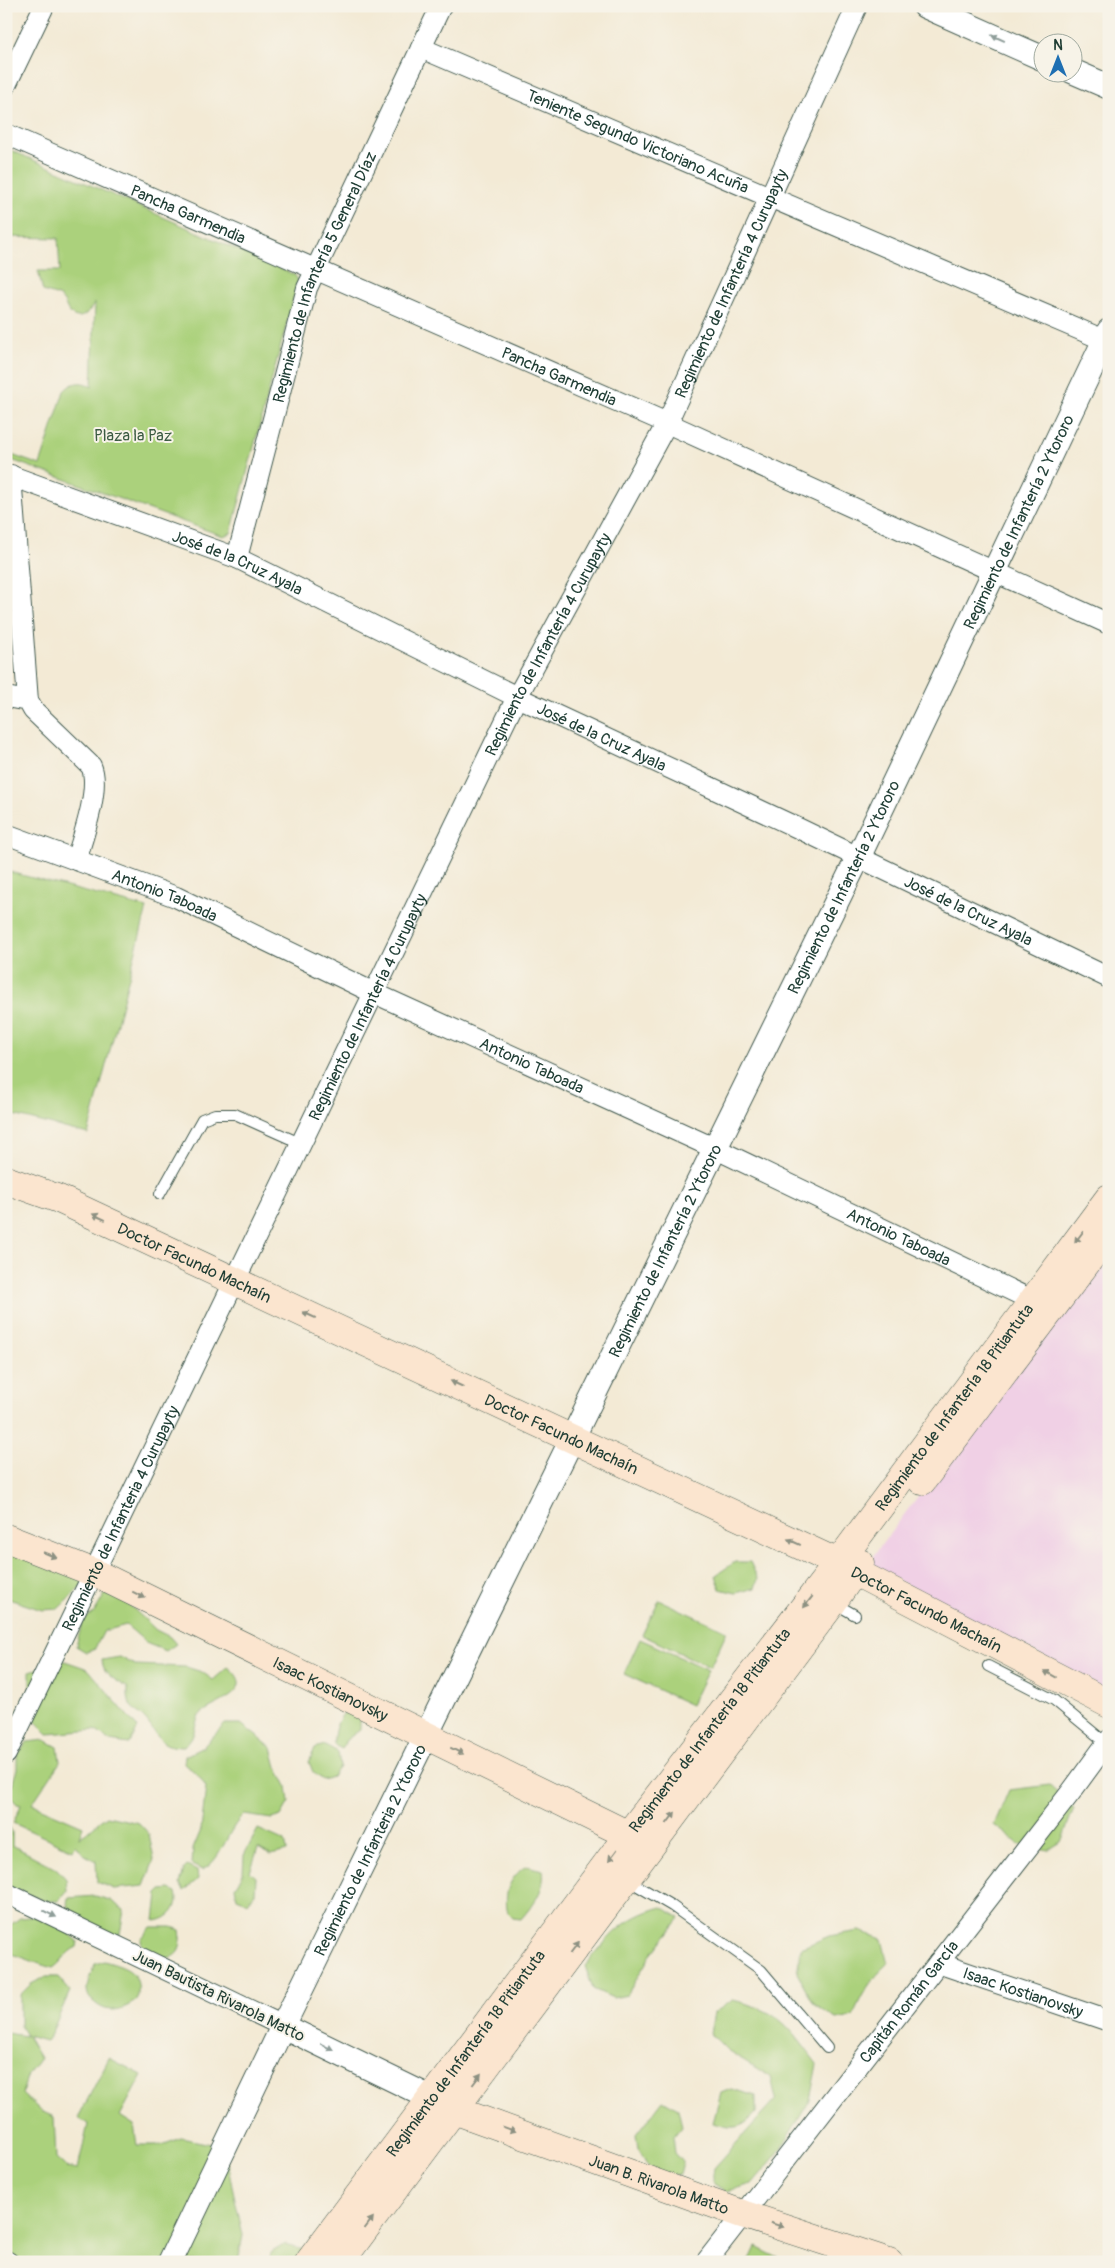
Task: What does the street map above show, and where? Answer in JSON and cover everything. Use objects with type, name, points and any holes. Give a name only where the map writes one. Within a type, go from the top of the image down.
[{"type":"main road","name":"Doctor Facundo Machaín","points":[[6,1180],[59,1199],[846,1567],[1065,1694],[1109,1704]]},
{"type":"main road","name":"Regimiento de Infantería 18 Pitiantuta","points":[[340,2262],[443,2104],[639,1840],[1042,1305],[1109,1198]]},
{"type":"main road","name":"Regimiento de Infantería 18 Pitiantuta","points":[[1042,1305],[1109,1233]]},
{"type":"main road","name":"Isaac Kostianovsky","points":[[6,1538],[95,1573],[639,1840]]},
{"type":"main road","name":"Regimiento de Infantería 18 Pitiantuta","points":[[309,2262],[443,2104],[625,1879],[639,1840],[844,1608],[846,1567]]},
{"type":"main road","name":"Juan B. Rivarola Matto","points":[[443,2104],[742,2214],[889,2262]]},
{"type":"street","points":[[6,85],[44,6]]},
{"type":"street","name":"Regimiento de Infantería 5 General Díaz","points":[[237,558],[307,288],[441,6]]},
{"type":"street","name":"Regimiento de Infantería 4 Curupayty","points":[[236,1281],[517,697],[667,423],[857,6]]},
{"type":"street","points":[[925,6],[1032,54]]},
{"type":"street","name":"Teniente Segundo Victoriano Acuña","points":[[421,48],[770,197],[1106,336]]},
{"type":"street","points":[[1082,75],[1109,87]]},
{"type":"street","name":"Pancha Garmendia","points":[[6,134],[667,423],[995,570],[1109,624]]},
{"type":"street","name":"Regimiento de Infantería 2 Ytororo","points":[[572,1439],[858,858],[1106,336]]},
{"type":"street","points":[[8,475],[28,701],[33,710],[91,766],[94,772],[94,788],[76,860]]},
{"type":"street","name":"José de la Cruz Ayala","points":[[8,475],[237,558],[517,697],[1109,978]]},
{"type":"street","points":[[6,697],[28,701]]},
{"type":"street","name":"Antonio Taboada","points":[[6,834],[176,897],[374,993],[714,1148],[1042,1305]]},
{"type":"street","name":"Regimiento de Infanteria 4 Curupayty","points":[[6,1754],[236,1281]]},
{"type":"street","name":"Regimiento de Infanteria 2 Ytororo","points":[[170,2262],[283,2026],[572,1439]]},
{"type":"street","name":"Capitán Román García","points":[[706,2262],[1072,1792],[1108,1742]]},
{"type":"street","name":"Juan Bautista Rivarola Matto","points":[[6,1893],[443,2104]]},
{"type":"street","name":"Isaac Kostianovsky","points":[[938,1963],[1109,2022]]},
{"type":"lane","points":[[160,1194],[202,1120],[215,1114],[235,1114],[302,1144]]},
{"type":"lane","points":[[988,1666],[1065,1694],[1108,1742]]},
{"type":"lane","points":[[625,1879],[672,1906],[762,1970],[827,2048]]},
{"type":"shaded area","points":[[1109,1243],[1109,1692],[867,1564]]},
{"type":"green space","name":"Plaza la Paz","points":[[6,148],[295,275],[298,281],[231,533],[223,536],[6,458],[6,453],[40,465],[64,391],[77,383],[85,383],[92,387],[95,303],[85,315],[78,317],[70,313],[60,297],[43,291],[38,271],[60,271],[58,238],[6,237]]},
{"type":"green space","points":[[6,871],[147,908],[88,1134],[6,1113]]},
{"type":"green space","points":[[6,1539],[95,1573],[58,1609],[42,1610],[9,1599],[6,1597]]},
{"type":"green space","points":[[735,1562],[750,1562],[758,1579],[755,1588],[736,1593],[720,1589],[716,1575]]},
{"type":"green space","points":[[105,1594],[122,1598],[156,1630],[170,1637],[176,1644],[166,1651],[148,1644],[126,1625],[104,1631],[94,1650],[86,1652],[76,1646],[83,1620],[94,1613]]},
{"type":"green space","points":[[659,1600],[727,1631],[710,1667],[642,1635]]},
{"type":"green space","points":[[640,1639],[708,1670],[691,1705],[624,1674]]},
{"type":"green space","points":[[120,1657],[135,1665],[186,1667],[202,1672],[213,1680],[228,1667],[237,1676],[239,1684],[236,1691],[230,1697],[204,1711],[199,1716],[193,1735],[184,1747],[176,1747],[166,1744],[159,1738],[144,1718],[131,1705],[128,1688],[111,1677],[105,1670],[102,1660]]},
{"type":"green space","points":[[65,1661],[88,1669],[138,1728],[129,1744],[110,1741],[95,1730],[48,1734],[30,1716],[30,1671]]},
{"type":"green space","points":[[346,1710],[360,1716],[360,1730],[346,1740],[342,1749],[334,1745],[334,1735],[338,1722]]},
{"type":"green space","points":[[225,1724],[241,1724],[272,1748],[277,1767],[287,1786],[289,1802],[281,1816],[272,1819],[244,1815],[238,1821],[215,1859],[202,1870],[192,1865],[193,1849],[201,1830],[206,1787],[199,1776],[184,1763],[185,1756],[203,1747]]},
{"type":"green space","points":[[45,1740],[58,1747],[60,1762],[32,1804],[83,1826],[79,1838],[107,1816],[139,1823],[149,1834],[154,1860],[144,1886],[114,1889],[97,1882],[96,1861],[84,1855],[76,1845],[73,1850],[13,1823],[21,1805],[17,1804],[9,1795],[17,1769],[17,1756],[27,1742]]},
{"type":"green space","points":[[325,1745],[338,1752],[340,1767],[332,1777],[323,1780],[313,1772],[309,1762],[315,1748]]},
{"type":"green space","points":[[1050,1785],[1074,1808],[1061,1842],[1048,1850],[1019,1844],[994,1825],[1009,1790]]},
{"type":"green space","points":[[6,1821],[12,1832],[12,1845],[57,1869],[66,1879],[67,1891],[58,1901],[45,1901],[6,1886]]},
{"type":"green space","points":[[258,1829],[285,1841],[287,1851],[271,1855],[258,1848],[250,1872],[256,1877],[255,1893],[247,1902],[237,1898],[235,1887],[243,1874],[244,1855]]},
{"type":"green space","points":[[187,1866],[197,1871],[198,1879],[184,1891],[180,1884],[184,1869]]},
{"type":"green space","points":[[526,1866],[543,1870],[543,1884],[534,1902],[521,1919],[513,1918],[508,1913],[507,1892],[512,1880]]},
{"type":"green space","points":[[170,1889],[176,1892],[177,1903],[175,1908],[165,1918],[155,1921],[158,1894],[162,1890]]},
{"type":"green space","points":[[95,1896],[110,1900],[124,1910],[120,1934],[109,1938],[80,1923],[69,1913],[67,1906],[68,1898]]},
{"type":"green space","points":[[662,1907],[680,1918],[650,1956],[627,1995],[613,1998],[593,1989],[585,1966],[594,1955],[618,1929],[648,1911]]},
{"type":"green space","points":[[39,1916],[57,1924],[78,1941],[77,1947],[69,1952],[53,1968],[6,1953],[6,1928],[20,1918]]},
{"type":"green space","points":[[151,1927],[172,1927],[180,1930],[180,1948],[177,1953],[167,1958],[143,1956],[141,1939]]},
{"type":"green space","points":[[859,1931],[882,1939],[888,1964],[867,1988],[853,2016],[836,2019],[814,2004],[797,1973],[801,1948],[829,1936]]},
{"type":"green space","points":[[104,1961],[127,1969],[136,1977],[138,1983],[137,2000],[121,2009],[111,2010],[100,2007],[91,1999],[87,1990],[90,1977],[95,1964]]},
{"type":"green space","points":[[45,1977],[58,1977],[70,1991],[46,2041],[27,2036],[40,2058],[28,2075],[22,2093],[41,2111],[54,2117],[56,2158],[66,2167],[78,2169],[88,2124],[78,2118],[109,2058],[142,2075],[120,2116],[134,2125],[137,2145],[162,2145],[181,2138],[211,2144],[227,2163],[243,2235],[238,2262],[6,2262],[6,2033],[26,2036],[20,2025],[20,1995],[31,1984]]},
{"type":"green space","points":[[733,2000],[763,2010],[782,2022],[791,2030],[817,2064],[810,2100],[778,2153],[752,2184],[727,2191],[712,2183],[714,2168],[776,2099],[771,2077],[727,2050],[710,2033],[714,2013]]},
{"type":"green space","points":[[731,2089],[756,2096],[756,2113],[737,2127],[727,2127],[713,2123],[721,2093]]},
{"type":"green space","points":[[663,2100],[678,2109],[682,2126],[673,2137],[675,2153],[683,2162],[680,2174],[666,2176],[652,2173],[638,2149],[636,2135]]},
{"type":"green space","points":[[286,2244],[307,2250],[309,2262],[269,2262],[270,2253]]},
{"type":"green space","points":[[756,2247],[786,2262],[749,2262]]}]
